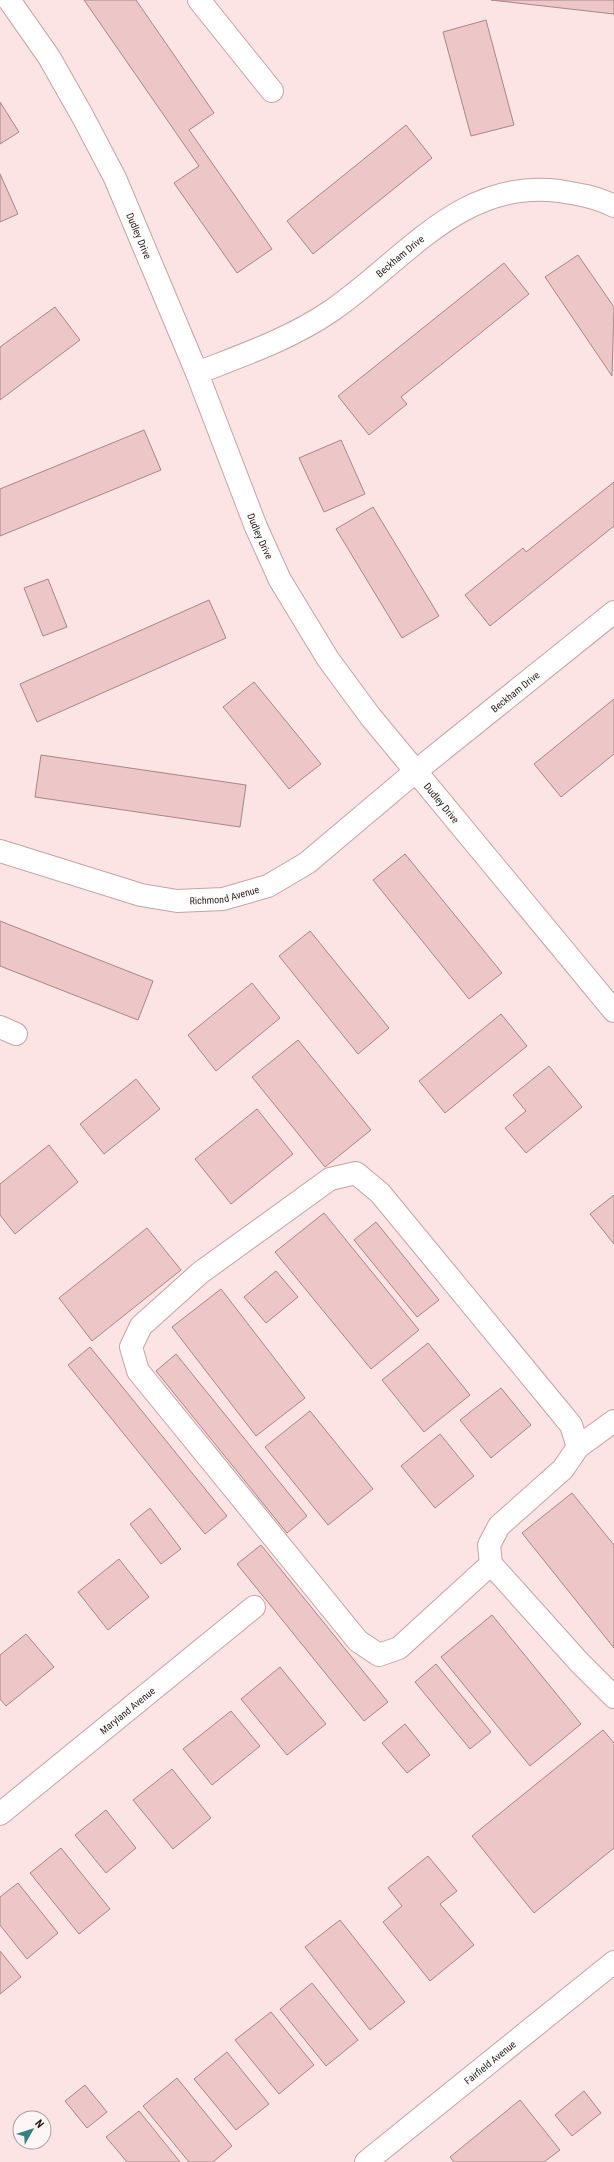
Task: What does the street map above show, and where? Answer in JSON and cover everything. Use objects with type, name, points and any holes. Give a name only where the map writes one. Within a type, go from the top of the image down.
[{"type":"street","name":"Dudley Drive","points":[[9,0],[48,57],[84,116],[115,178],[197,373],[256,527],[280,580],[345,683],[614,1011]]},
{"type":"street","points":[[199,0],[272,91]]},
{"type":"street","name":"Beckham Drive","points":[[197,373],[282,339],[314,322],[349,298],[449,218],[481,200],[513,191],[549,190],[585,195],[614,206]]},
{"type":"street","name":"Beckham Drive","points":[[416,771],[614,612]]},
{"type":"street","name":"Richmond Avenue","points":[[0,851],[141,895],[178,901],[223,899],[268,886],[307,863],[416,771]]},
{"type":"street","points":[[492,1564],[399,1648],[379,1655],[358,1641],[138,1371],[131,1347],[141,1326],[200,1273],[330,1179],[356,1174],[380,1193],[571,1425],[578,1447]]},
{"type":"street","points":[[614,1421],[578,1447],[563,1469],[499,1526],[489,1545],[492,1564],[579,1662],[614,1697]]},
{"type":"street","name":"Maryland Avenue","points":[[0,1814],[254,1607]]},
{"type":"street","name":"Fairfield Avenue","points":[[366,2162],[614,1962]]},
{"type":"building","points":[[84,0],[136,0],[214,113],[189,130],[272,249],[237,273],[174,183],[199,166]]},
{"type":"building","points":[[491,0],[614,0],[614,14]]},
{"type":"building","points":[[486,20],[514,125],[471,136],[443,32]]},
{"type":"building","points":[[0,102],[19,132],[0,144]]},
{"type":"building","points":[[406,125],[432,158],[313,254],[287,221]]},
{"type":"building","points":[[0,174],[18,214],[0,222]]},
{"type":"building","points":[[578,255],[614,307],[612,376],[545,277]]},
{"type":"building","points":[[504,263],[529,294],[401,397],[407,404],[369,435],[338,396]]},
{"type":"building","points":[[55,307],[80,340],[0,400],[0,347]]},
{"type":"building","points":[[144,430],[161,470],[0,536],[0,489]]},
{"type":"building","points":[[341,440],[365,494],[324,512],[299,458]]},
{"type":"building","points":[[614,482],[614,526],[490,626],[465,595],[523,548],[526,552]]},
{"type":"building","points":[[373,507],[439,616],[402,638],[336,529]]},
{"type":"building","points":[[48,579],[67,627],[43,636],[24,588]]},
{"type":"building","points":[[209,600],[226,638],[37,722],[20,684]]},
{"type":"building","points":[[254,682],[321,764],[289,789],[223,707]]},
{"type":"building","points":[[614,699],[614,754],[561,797],[534,764]]},
{"type":"building","points":[[41,755],[246,785],[240,827],[35,797]]},
{"type":"building","points":[[405,854],[502,973],[469,999],[373,880]]},
{"type":"building","points":[[0,921],[153,981],[138,1020],[0,966]]},
{"type":"building","points":[[310,931],[389,1028],[358,1054],[279,956]]},
{"type":"building","points":[[252,983],[280,1018],[216,1071],[188,1035]]},
{"type":"building","points":[[501,1014],[527,1046],[445,1113],[419,1081]]},
{"type":"building","points":[[298,1040],[371,1130],[325,1167],[252,1077]]},
{"type":"building","points":[[549,1066],[582,1107],[526,1153],[505,1128],[526,1111],[513,1095]]},
{"type":"building","points":[[136,1079],[160,1109],[104,1154],[80,1124]]},
{"type":"building","points":[[257,1109],[293,1154],[231,1204],[195,1159]]},
{"type":"building","points":[[49,1145],[78,1182],[15,1234],[0,1215],[0,1184]]},
{"type":"building","points":[[614,1195],[614,1244],[590,1214]]},
{"type":"building","points":[[324,1213],[419,1330],[371,1369],[275,1252]]},
{"type":"building","points":[[376,1222],[439,1300],[417,1317],[354,1240]]},
{"type":"building","points":[[147,1228],[181,1270],[92,1341],[59,1298]]},
{"type":"building","points":[[276,1271],[298,1297],[266,1323],[244,1297]]},
{"type":"building","points":[[221,1289],[305,1398],[256,1436],[172,1327]]},
{"type":"building","points":[[428,1343],[470,1395],[424,1432],[382,1380]]},
{"type":"building","points":[[90,1347],[227,1516],[205,1534],[68,1365]]},
{"type":"building","points":[[176,1354],[307,1516],[287,1533],[156,1371]]},
{"type":"building","points":[[501,1388],[531,1425],[491,1458],[460,1420]]},
{"type":"building","points":[[310,1411],[373,1489],[328,1525],[265,1447]]},
{"type":"building","points":[[440,1434],[474,1476],[435,1508],[401,1466]]},
{"type":"building","points":[[572,1493],[614,1545],[614,1648],[522,1533]]},
{"type":"building","points":[[150,1508],[181,1549],[161,1564],[130,1524]]},
{"type":"building","points":[[261,1545],[388,1702],[364,1721],[237,1564]]},
{"type":"building","points":[[119,1559],[149,1597],[108,1630],[78,1592]]},
{"type":"building","points":[[492,1615],[581,1724],[530,1766],[441,1657]]},
{"type":"building","points":[[26,1634],[54,1667],[6,1706],[0,1699],[0,1655]]},
{"type":"building","points":[[436,1664],[491,1732],[470,1749],[415,1682]]},
{"type":"building","points":[[280,1667],[326,1724],[287,1755],[241,1699]]},
{"type":"building","points":[[231,1711],[260,1746],[212,1785],[183,1749]]},
{"type":"building","points":[[405,1724],[430,1755],[407,1773],[382,1743]]},
{"type":"building","points":[[603,1730],[614,1743],[614,1848],[534,1913],[472,1836]]},
{"type":"building","points":[[172,1769],[211,1818],[173,1849],[133,1800]]},
{"type":"building","points":[[106,1810],[136,1848],[106,1873],[75,1835]]},
{"type":"building","points":[[61,1848],[110,1909],[79,1934],[30,1873]]},
{"type":"building","points":[[428,1856],[457,1891],[440,1904],[474,1945],[430,1981],[383,1922],[402,1906],[388,1888]]},
{"type":"building","points":[[18,1883],[58,1933],[27,1959],[0,1925],[0,1897]]},
{"type":"building","points":[[340,1920],[405,2002],[370,2030],[305,1947]]},
{"type":"building","points":[[0,1951],[21,1977],[0,1994]]},
{"type":"building","points":[[312,1983],[358,2040],[326,2066],[280,2009]]},
{"type":"building","points":[[271,2012],[314,2065],[279,2094],[235,2040]]},
{"type":"building","points":[[227,2052],[269,2104],[236,2130],[194,2079]]},
{"type":"building","points":[[177,2078],[232,2146],[213,2162],[189,2162],[143,2106]]},
{"type":"building","points":[[85,2085],[107,2112],[87,2128],[65,2101]]},
{"type":"building","points":[[584,2091],[601,2113],[572,2136],[555,2115]]},
{"type":"building","points":[[520,2100],[560,2150],[544,2162],[454,2162],[450,2157]]},
{"type":"building","points":[[139,2111],[180,2162],[127,2162],[106,2137]]}]
